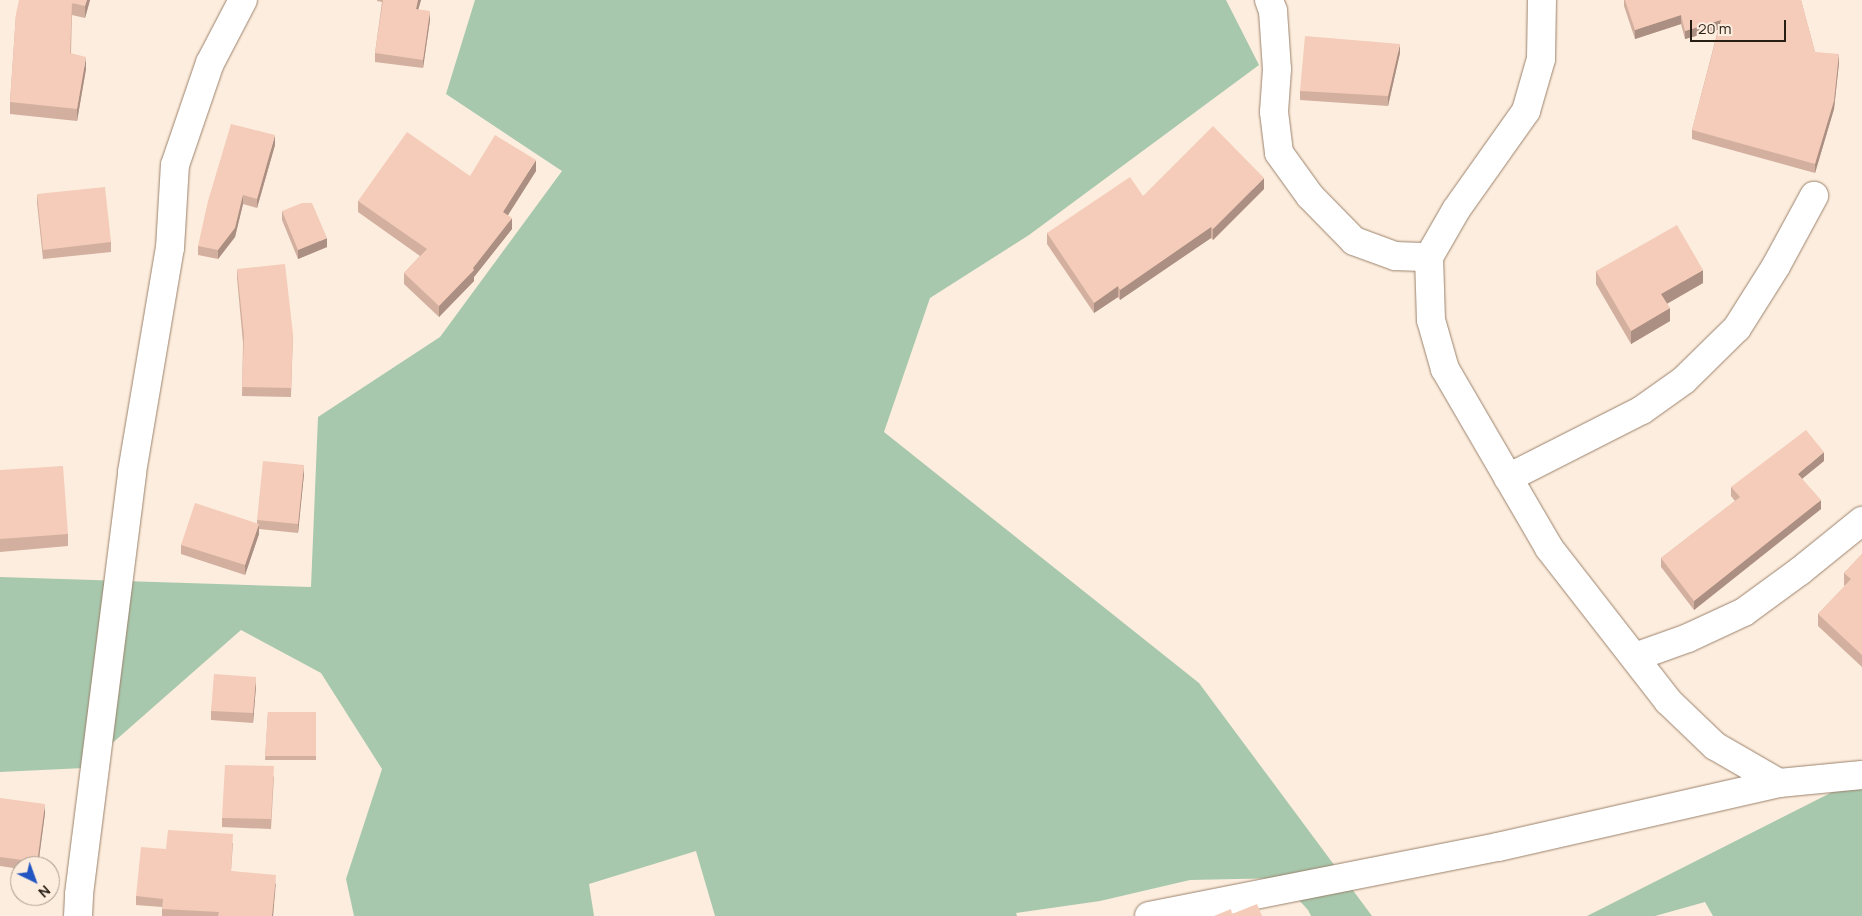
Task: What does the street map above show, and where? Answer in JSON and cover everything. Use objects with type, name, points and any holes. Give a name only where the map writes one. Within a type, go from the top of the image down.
[{"type":"street","points":[[78,916],[79,894],[132,472],[170,248],[175,165],[210,63],[243,0]]},
{"type":"street","points":[[1269,0],[1273,11],[1277,68],[1274,112],[1279,153],[1310,196],[1354,241],[1395,256],[1429,257]]},
{"type":"street","points":[[1542,0],[1541,59],[1526,111],[1456,210],[1429,257],[1431,320],[1445,369],[1549,548],[1668,701],[1715,746],[1779,783]]},
{"type":"street","points":[[1508,478],[1642,410],[1684,380],[1737,328],[1776,266],[1814,196]]},
{"type":"street","points":[[1635,657],[1688,638],[1744,612],[1800,571],[1862,521]]},
{"type":"street","points":[[1149,916],[1498,847],[1779,783],[1862,775]]},
{"type":"green space","points":[[475,0],[1226,0],[1259,65],[1029,235],[930,298],[884,432],[1199,683],[1372,916],[1311,916],[1308,910],[1279,878],[1190,880],[1100,901],[1016,913],[1017,916],[715,916],[696,851],[589,884],[594,916],[354,916],[346,879],[382,769],[321,673],[241,630],[84,768],[0,772],[0,577],[311,587],[318,417],[440,337],[562,171],[446,94]]},
{"type":"green space","points":[[1862,777],[1862,916],[1713,916],[1705,902],[1655,916],[1587,916]]},
{"type":"building","points":[[19,0],[87,0],[85,6],[72,3],[70,53],[86,57],[77,109],[10,102],[16,14]]},
{"type":"building","points":[[383,0],[418,0],[416,9],[430,11],[423,60],[375,53]]},
{"type":"building","points":[[1625,0],[1801,0],[1815,52],[1839,54],[1834,101],[1815,164],[1692,130],[1721,20],[1685,31],[1681,15],[1635,30]]},
{"type":"building","points":[[1305,36],[1400,44],[1388,96],[1300,91]]},
{"type":"building","points":[[231,124],[275,135],[257,199],[243,195],[235,228],[218,250],[198,246],[208,201]]},
{"type":"building","points":[[1213,126],[1264,178],[1213,229],[1211,227],[1120,290],[1118,286],[1094,303],[1047,233],[1130,177],[1143,196]]},
{"type":"building","points":[[407,132],[470,176],[495,135],[536,160],[503,212],[512,218],[473,268],[474,270],[439,306],[404,273],[427,249],[358,201]]},
{"type":"building","points":[[105,187],[111,242],[43,250],[37,194]]},
{"type":"building","points":[[302,203],[312,203],[327,238],[298,250],[282,211]]},
{"type":"building","points":[[1677,225],[1703,270],[1661,294],[1670,308],[1631,331],[1596,271]]},
{"type":"building","points":[[285,264],[293,334],[291,388],[242,387],[244,336],[237,269]]},
{"type":"building","points":[[1806,430],[1824,452],[1798,474],[1821,500],[1694,601],[1661,558],[1740,497],[1731,487]]},
{"type":"building","points":[[263,461],[304,465],[298,524],[257,520]]},
{"type":"building","points":[[63,466],[68,534],[0,539],[0,470]]},
{"type":"building","points":[[195,503],[259,524],[245,565],[181,545]]},
{"type":"building","points":[[1862,554],[1862,655],[1818,614],[1851,579],[1844,573]]},
{"type":"building","points":[[214,674],[256,677],[253,713],[211,711]]},
{"type":"building","points":[[268,712],[316,712],[316,756],[265,756]]},
{"type":"building","points":[[225,765],[274,766],[271,819],[222,818]]},
{"type":"building","points":[[0,798],[45,804],[38,856],[10,856],[10,858],[0,857]]},
{"type":"building","points":[[168,830],[233,834],[231,871],[276,875],[272,916],[218,916],[219,912],[162,909],[163,899],[136,896],[141,847],[166,849]]},
{"type":"building","points":[[1257,904],[1262,916],[1214,916],[1231,909],[1232,914]]}]
